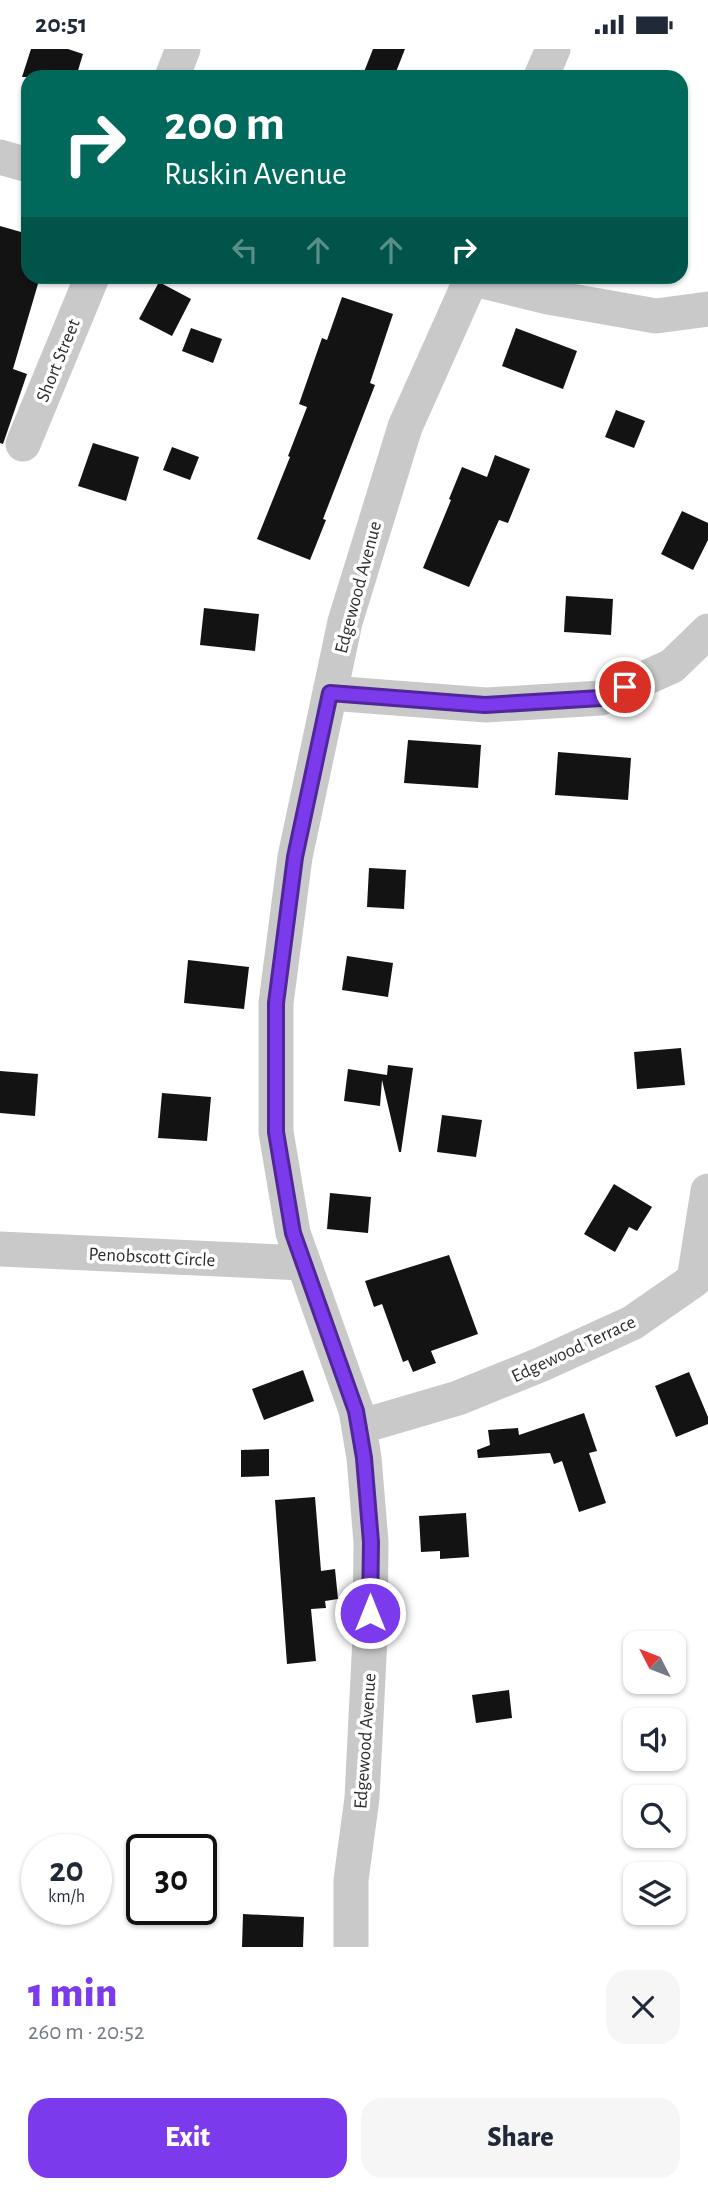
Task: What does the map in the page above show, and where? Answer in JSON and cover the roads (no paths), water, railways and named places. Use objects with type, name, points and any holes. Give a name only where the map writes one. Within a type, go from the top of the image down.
[{"type":"street","points":[[175,70],[183,49]]},
{"type":"street","points":[[544,70],[553,49]]},
{"type":"street","points":[[0,157],[21,163]]},
{"type":"street","name":"Short Street","points":[[23,444],[89,284]]},
{"type":"street","name":"Edgewood Avenue","points":[[351,1947],[351,1880],[362,1798],[370,1637],[371,1542],[364,1458],[356,1411],[293,1233],[276,1132],[276,1003],[295,857],[345,622],[405,427],[467,284]]},
{"type":"street","points":[[497,284],[548,297],[656,316],[708,309]]},
{"type":"street","points":[[330,693],[485,705],[601,698],[673,666],[708,632]]},
{"type":"street","name":"Edgewood Terrace","points":[[359,1427],[458,1398],[632,1323],[694,1280],[708,1191]]},
{"type":"street","name":"Penobscott Circle","points":[[0,1249],[303,1263]]}]
